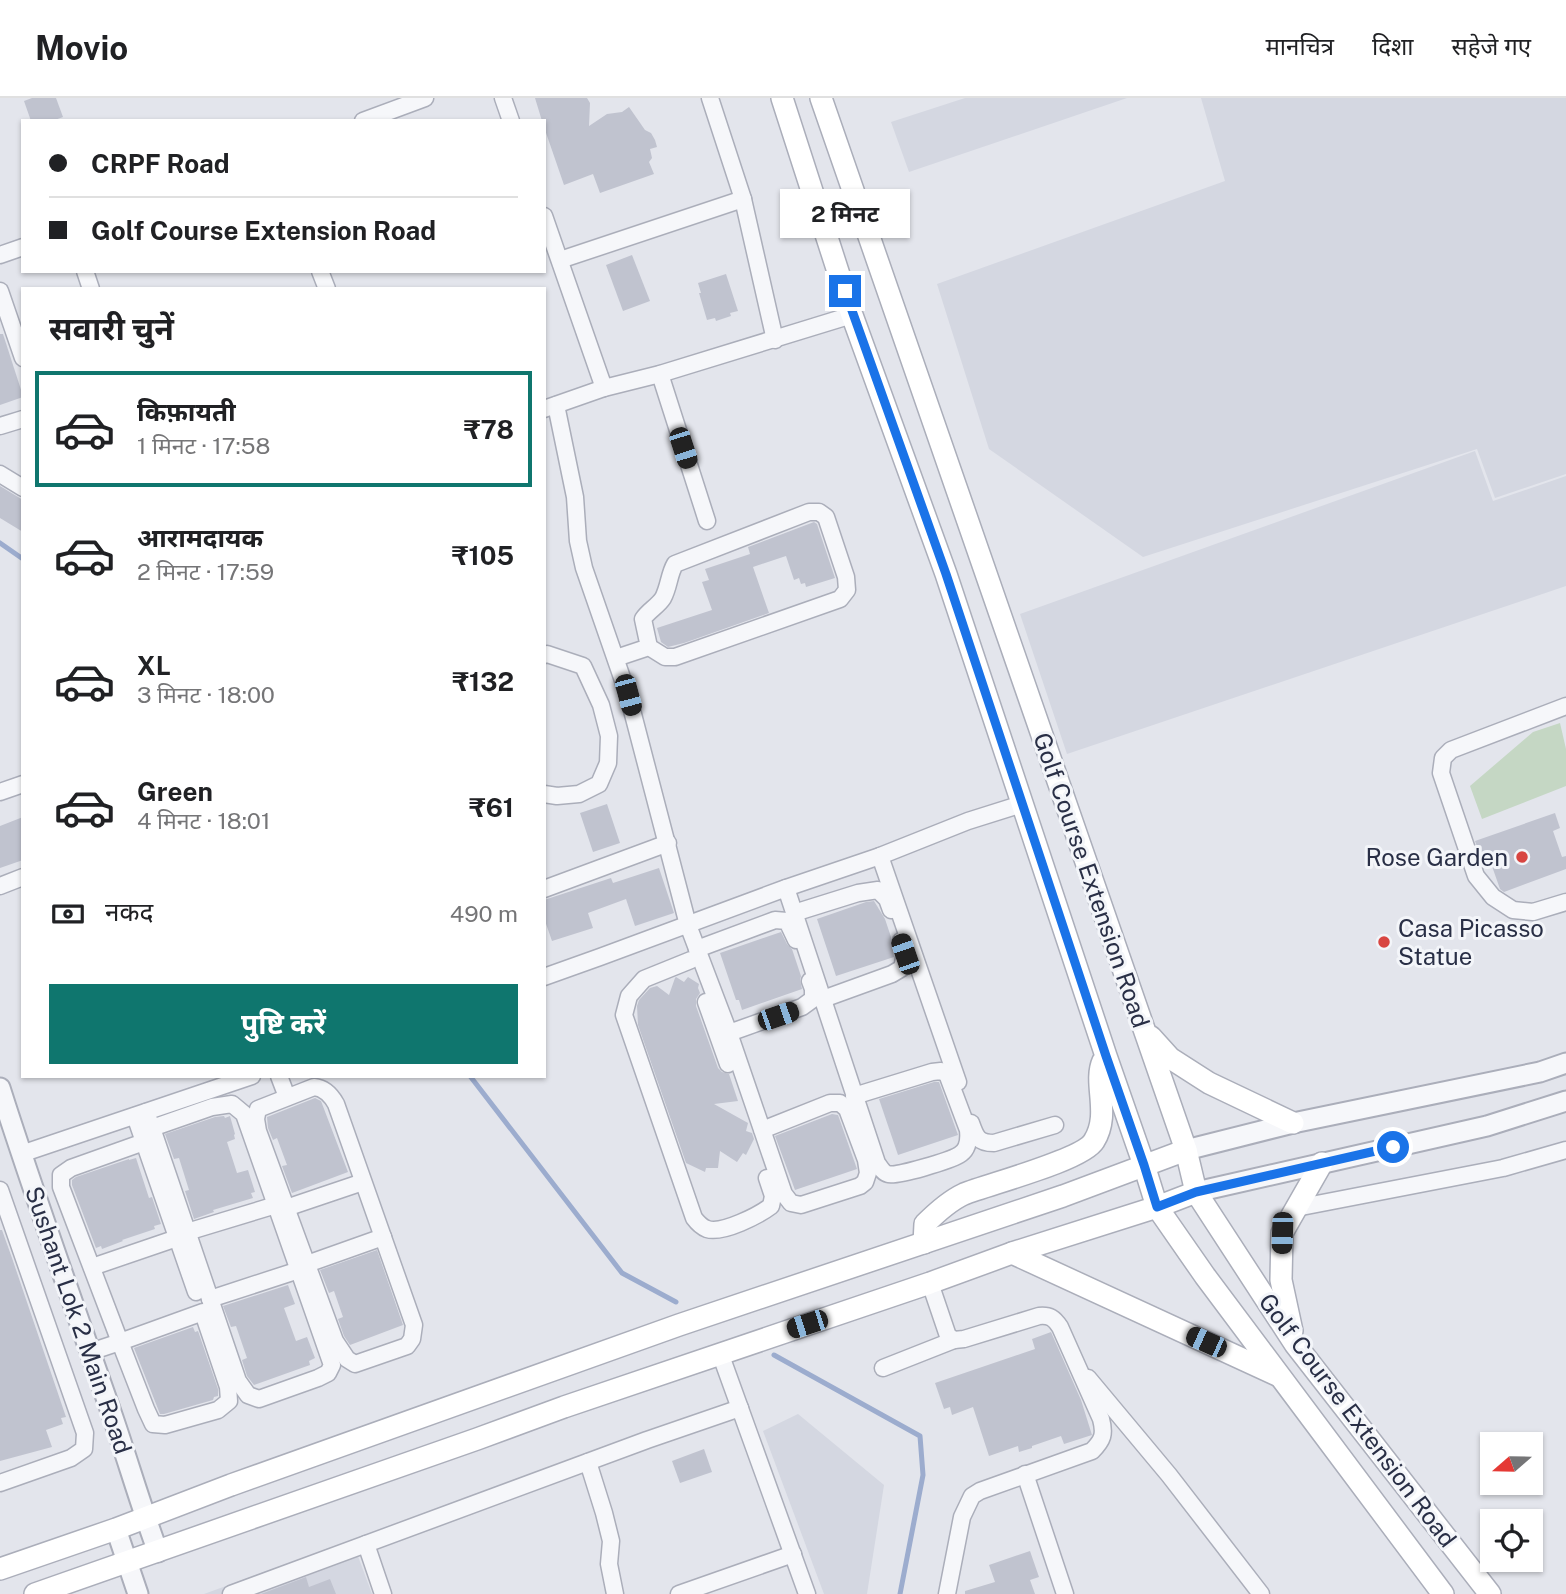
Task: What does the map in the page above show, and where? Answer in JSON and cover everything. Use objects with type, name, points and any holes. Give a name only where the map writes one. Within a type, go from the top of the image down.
[{"type":"main road","name":"Golf Course Extension Road","points":[[782,98],[852,315],[946,574],[1157,1207],[1279,1376],[1439,1588]]},
{"type":"main road","name":"Golf Course Extension Road","points":[[821,98],[1145,1030],[1186,1150],[1196,1192],[1295,1344],[1490,1594]]},
{"type":"main road","points":[[1145,1030],[1170,1058],[1209,1083],[1293,1122]]},
{"type":"main road","points":[[924,1243],[925,1224],[943,1206],[963,1195],[1070,1157],[1089,1147],[1095,1140],[1101,1119],[1101,1067],[1106,1056]]},
{"type":"main road","points":[[0,1569],[679,1325],[1063,1196],[1186,1150]]},
{"type":"main road","points":[[1295,1344],[1281,1280],[1282,1233],[1322,1163]]},
{"type":"main road","points":[[35,1594],[564,1407],[1196,1192]]},
{"type":"main road","points":[[1012,1253],[1279,1376]]},
{"type":"main road","points":[[1439,1588],[1462,1558]]},
{"type":"street","points":[[368,119],[425,98]]},
{"type":"street","points":[[503,98],[510,119]]},
{"type":"street","points":[[710,98],[743,199],[775,340]]},
{"type":"street","points":[[560,260],[743,199]]},
{"type":"street","points":[[546,222],[604,388]]},
{"type":"street","points":[[0,255],[21,248]]},
{"type":"street","points":[[0,291],[21,352]]},
{"type":"street","points":[[762,1130],[830,1103],[840,1103],[847,1109],[866,1160],[868,1173],[865,1182],[860,1186],[800,1205],[791,1203],[783,1194],[729,1032],[683,926],[668,844],[628,695],[584,568],[578,541],[575,497],[550,407],[604,388],[660,374],[852,315]]},
{"type":"street","points":[[660,374],[707,521]]},
{"type":"street","points":[[0,426],[21,420]]},
{"type":"street","points":[[0,474],[21,487]]},
{"type":"street","points":[[616,658],[649,647],[666,657],[675,657],[840,599],[847,590],[846,578],[826,517],[819,512],[809,512],[675,564],[662,600],[648,611],[643,619],[649,647]]},
{"type":"street","points":[[546,654],[583,666],[601,705],[609,736],[608,763],[599,784],[579,794],[546,794]]},
{"type":"street","points":[[601,705],[628,695]]},
{"type":"street","points":[[1566,706],[1451,750],[1443,758],[1441,773],[1476,876],[1493,897],[1513,910],[1533,912],[1566,902]]},
{"type":"street","points":[[0,792],[21,784]]},
{"type":"street","points":[[546,975],[786,887],[880,856],[968,821],[1022,804]]},
{"type":"street","points":[[546,888],[668,844]]},
{"type":"street","points":[[880,856],[976,1137],[986,1143],[994,1143],[1055,1125]]},
{"type":"street","points":[[0,886],[21,878]]},
{"type":"street","points":[[786,887],[854,1096],[877,1163],[887,1174],[901,1174],[961,1155],[967,1146],[968,1130],[947,1074],[941,1071],[854,1096]]},
{"type":"street","points":[[794,913],[858,892],[878,890],[887,899],[905,954],[902,968],[823,999]]},
{"type":"street","points":[[694,954],[773,1196],[771,1206],[760,1215],[723,1228],[708,1230],[694,1218],[624,1015],[629,996],[644,979],[694,954],[775,920],[787,922],[813,989],[813,999],[802,1007],[729,1032]]},
{"type":"street","points":[[1186,1150],[1293,1122],[1540,1072],[1566,1063]]},
{"type":"street","points":[[21,1154],[246,1078]]},
{"type":"street","points":[[280,1078],[288,1097]]},
{"type":"street","points":[[281,1206],[258,1130],[258,1109],[314,1087],[321,1088],[327,1091],[336,1104],[414,1325],[412,1339],[407,1346],[355,1364],[347,1359],[335,1341],[303,1267]]},
{"type":"street","name":"Sushant Lok 2 Main Road","points":[[0,1088],[158,1552]]},
{"type":"street","points":[[1196,1192],[1487,1126],[1566,1101]]},
{"type":"street","points":[[141,1114],[148,1135],[206,1306],[228,1387],[229,1401],[218,1410],[165,1425],[153,1424],[61,1187],[61,1175],[71,1168],[148,1135],[212,1107],[232,1104],[244,1114],[303,1267],[332,1365],[328,1373],[259,1399],[248,1395],[238,1381],[206,1306]]},
{"type":"street","points":[[1296,1208],[1503,1168],[1566,1150]]},
{"type":"street","points":[[92,1267],[182,1235],[363,1181]]},
{"type":"street","points":[[0,1483],[71,1458],[83,1449],[85,1433],[1,1198]]},
{"type":"street","points":[[90,1352],[383,1237]]},
{"type":"street","points":[[930,1283],[948,1336],[954,1340]]},
{"type":"street","points":[[883,1368],[954,1340],[1047,1315],[1060,1327],[1101,1419],[1104,1430],[1099,1443],[1092,1451],[972,1496],[962,1517],[947,1594]]},
{"type":"street","points":[[720,1353],[807,1594]]},
{"type":"street","points":[[1075,1363],[1169,1475],[1261,1594]]},
{"type":"street","points":[[231,1594],[740,1408]]},
{"type":"street","points":[[588,1462],[611,1541],[609,1564],[615,1594]]},
{"type":"street","points":[[1025,1474],[1065,1594]]},
{"type":"street","points":[[116,1528],[138,1594]]},
{"type":"street","points":[[366,1544],[383,1594]]},
{"type":"street","points":[[679,1594],[793,1554]]},
{"type":"shaded area","points":[[965,98],[1127,98],[909,172],[891,122]]},
{"type":"shaded area","points":[[1201,98],[1566,98],[1566,474],[1495,498],[1477,449],[1143,557],[989,449],[937,284],[1225,181]]},
{"type":"shaded area","points":[[1475,451],[1493,501],[1566,476],[1566,586],[1067,754],[1020,614]]},
{"type":"shaded area","points":[[798,1414],[884,1485],[867,1594],[824,1594],[763,1431]]},
{"type":"shaded area","points":[[352,1540],[372,1594],[204,1594]]},
{"type":"green space","points":[[1560,723],[1566,749],[1566,786],[1482,819],[1470,786],[1533,732]]},
{"type":"building","points":[[32,98],[56,98],[63,117],[30,119],[24,101]]},
{"type":"building","points":[[535,98],[587,98],[590,103],[589,126],[607,114],[622,112],[629,107],[655,140],[657,147],[650,149],[652,158],[649,162],[654,174],[600,193],[593,174],[564,185],[546,133],[546,119],[541,119]]},
{"type":"building","points":[[632,255],[650,301],[623,311],[606,265]]},
{"type":"building","points":[[726,274],[738,311],[716,321],[715,318],[707,320],[698,283]]},
{"type":"building","points":[[0,334],[3,334],[21,398],[0,405]]},
{"type":"building","points":[[0,486],[21,499],[21,531],[0,518]]},
{"type":"building","points":[[814,522],[817,524],[835,578],[806,587],[805,583],[801,584],[799,578],[794,580],[786,556],[753,567],[769,613],[684,643],[668,647],[661,642],[657,628],[712,610],[702,582],[709,580],[705,569],[750,554],[748,547]]},
{"type":"building","points":[[607,804],[620,843],[593,852],[580,813]]},
{"type":"building","points":[[1555,813],[1560,828],[1553,831],[1562,857],[1566,856],[1566,869],[1504,892],[1500,889],[1487,852],[1480,855],[1475,841]]},
{"type":"building","points":[[21,818],[21,861],[0,868],[0,826]]},
{"type":"building","points":[[659,868],[674,913],[635,926],[626,899],[588,913],[593,928],[552,941],[546,924],[546,899],[611,878],[613,883]]},
{"type":"building","points":[[874,901],[885,919],[894,957],[836,976],[817,919]]},
{"type":"building","points":[[781,932],[792,949],[801,976],[802,989],[742,1010],[720,953]]},
{"type":"building","points":[[676,977],[684,982],[688,977],[699,984],[700,993],[696,1006],[718,1068],[729,1074],[738,1101],[714,1104],[748,1123],[746,1131],[752,1133],[754,1139],[746,1155],[743,1153],[737,1162],[720,1151],[718,1168],[706,1168],[705,1172],[686,1163],[638,1025],[639,1000],[650,988],[657,986],[669,995]]},
{"type":"building","points":[[939,1082],[958,1135],[898,1155],[879,1099]]},
{"type":"building","points":[[315,1098],[321,1101],[348,1172],[292,1193],[282,1166],[287,1165],[277,1138],[273,1140],[268,1128],[267,1117]]},
{"type":"building","points":[[832,1114],[838,1115],[857,1169],[795,1190],[775,1136]]},
{"type":"building","points":[[230,1116],[235,1134],[235,1139],[227,1142],[237,1173],[248,1170],[255,1192],[251,1193],[253,1198],[213,1210],[214,1212],[194,1219],[179,1158],[174,1159],[165,1134]]},
{"type":"building","points":[[136,1158],[161,1224],[154,1226],[155,1229],[102,1249],[101,1246],[96,1248],[72,1180]]},
{"type":"building","points":[[0,1230],[66,1417],[61,1418],[63,1424],[46,1430],[52,1447],[0,1461]]},
{"type":"building","points":[[377,1250],[403,1325],[350,1345],[338,1319],[343,1317],[334,1291],[329,1293],[320,1270]]},
{"type":"building","points":[[288,1285],[295,1304],[284,1308],[296,1341],[307,1337],[315,1358],[309,1361],[310,1365],[254,1385],[247,1376],[242,1360],[247,1358],[236,1326],[231,1327],[223,1306]]},
{"type":"building","points":[[193,1327],[195,1332],[198,1331],[218,1396],[213,1400],[160,1414],[134,1348]]},
{"type":"building","points":[[1051,1332],[1081,1400],[1092,1435],[1064,1444],[1061,1436],[1019,1452],[1018,1446],[989,1456],[973,1407],[952,1415],[950,1407],[944,1409],[935,1383],[1035,1349],[1032,1339]]},
{"type":"building","points":[[704,1449],[712,1472],[680,1483],[672,1461]]},
{"type":"building","points":[[1030,1551],[1039,1577],[1030,1580],[1035,1594],[965,1594],[965,1591],[995,1582],[989,1565]]},
{"type":"building","points":[[306,1577],[309,1587],[330,1579],[336,1594],[261,1594]]},
{"type":"waterway","points":[[0,543],[21,558]]},
{"type":"waterway","points":[[472,1078],[622,1273],[676,1302]]},
{"type":"waterway","points":[[774,1355],[920,1436],[923,1475],[900,1594]]},
{"type":"place","name":"Rose Garden","points":[[1522,857]]},
{"type":"place","name":"Casa Picasso Statue","points":[[1384,942]]},
{"type":"route","points":[[845,291],[946,574],[1157,1207],[1196,1192],[1393,1147]]}]
